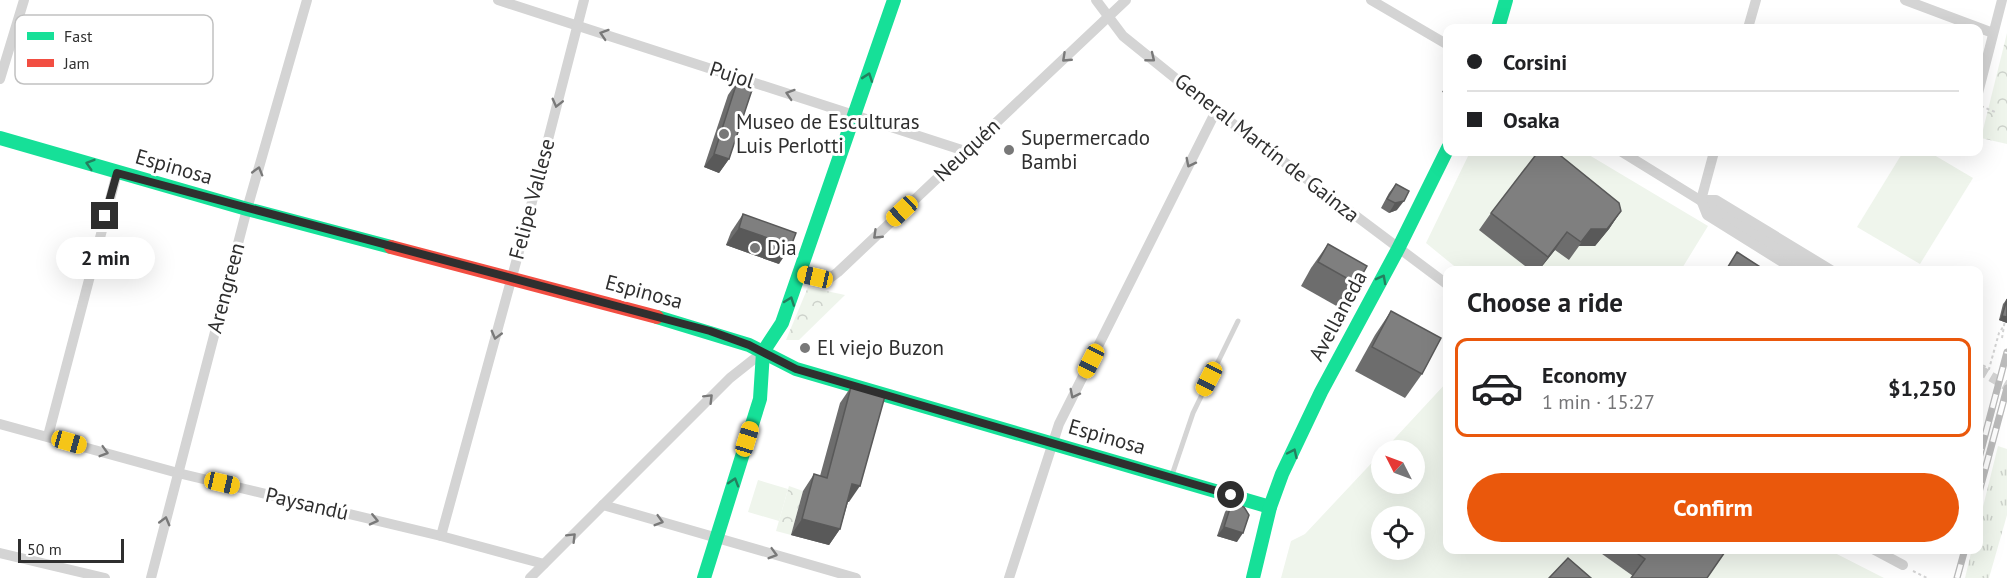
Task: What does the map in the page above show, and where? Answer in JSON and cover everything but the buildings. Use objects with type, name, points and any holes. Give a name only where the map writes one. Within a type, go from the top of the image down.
[{"type":"street","points":[[19,15],[24,0]]},
{"type":"street","name":"Arengreen","points":[[150,578],[247,209],[307,0]]},
{"type":"street","name":"Pujol","points":[[498,0],[965,151]]},
{"type":"street","name":"Felipe Vallese","points":[[441,536],[584,0]]},
{"type":"street","points":[[530,578],[730,378],[764,352],[782,323],[894,0]]},
{"type":"street","name":"General Martín de Gainza","points":[[1096,0],[1123,36],[1216,111],[1443,281]]},
{"type":"street","name":"Neuquén","points":[[800,274],[830,278],[1126,0]]},
{"type":"street","points":[[1371,0],[1443,42]]},
{"type":"street","points":[[1499,24],[1506,0]]},
{"type":"street","points":[[1749,24],[1756,0]]},
{"type":"street","points":[[1905,0],[1969,24]]},
{"type":"street","points":[[1983,73],[2002,0]]},
{"type":"street","points":[[1983,29],[1993,33]]},
{"type":"street","points":[[0,79],[15,30]]},
{"type":"street","points":[[1009,578],[1051,443],[1216,111]]},
{"type":"street","name":"Espinosa","points":[[0,138],[247,209],[710,331],[764,352],[796,369],[1270,507]]},
{"type":"street","name":"Avellaneda","points":[[1253,578],[1270,507],[1322,392],[1398,249],[1444,156]]},
{"type":"street","points":[[1629,156],[1806,266]]},
{"type":"street","points":[[1713,156],[1701,200],[1707,215],[1789,266]]},
{"type":"street","points":[[48,436],[117,173]]},
{"type":"street","points":[[1701,200],[1716,200],[1824,266]]},
{"type":"street","points":[[704,578],[760,399],[764,352]]},
{"type":"street","name":"Paysandú","points":[[0,423],[178,473],[441,536],[544,564]]},
{"type":"street","points":[[603,505],[856,578]]},
{"type":"street","points":[[0,553],[105,578]]},
{"type":"street","points":[[1882,554],[1903,565]]},
{"type":"lane","points":[[1171,477],[1193,413],[1238,321]]},
{"type":"path","points":[[1983,106],[1995,112]]},
{"type":"path","points":[[2002,338],[2007,312]]},
{"type":"path","points":[[1983,365],[1989,369],[1999,333],[2003,327]]},
{"type":"green space","points":[[2007,33],[2007,144],[1983,138],[1983,130]]},
{"type":"green space","points":[[1468,156],[1591,156],[1708,226],[1683,266],[1454,266],[1426,243]]},
{"type":"green space","points":[[1901,156],[1936,156],[1973,178],[1920,264],[1857,227]]},
{"type":"green space","points":[[808,287],[845,295],[799,340],[786,340]]},
{"type":"green space","points":[[1443,386],[1443,554],[1837,554],[1884,578],[1281,578],[1291,541],[1305,534],[1371,464],[1371,494],[1425,494],[1425,440],[1393,440]]},
{"type":"green space","points":[[1998,446],[2007,449],[2007,515],[1989,578],[1965,578],[1971,554],[1983,554],[1983,507]]},
{"type":"green space","points":[[758,480],[788,489],[779,521],[748,512]]},
{"type":"green space","points":[[789,486],[803,491],[791,535],[776,531]]},
{"type":"tunnel","points":[[1983,372],[2007,386]]},
{"type":"railway","points":[[1983,443],[2007,352]]},
{"type":"railway","points":[[1983,477],[2007,388]]},
{"type":"railway","points":[[1957,578],[1964,554]]},
{"type":"traffic: fast","points":[[704,578],[760,399],[763,352],[782,323],[894,0]]},
{"type":"traffic: fast","points":[[1499,24],[1506,0]]},
{"type":"traffic: fast","points":[[0,138],[247,209],[391,247]]},
{"type":"traffic: fast","points":[[1253,578],[1270,507],[1282,474],[1321,392],[1398,249],[1444,156]]},
{"type":"traffic: fast","points":[[657,317],[749,345],[796,369],[1270,507]]},
{"type":"traffic: jam","points":[[391,247],[657,317]]},
{"type":"place","name":"Museo de Esculturas Luis Perlotti","points":[[724,134]]},
{"type":"place","name":"Supermercado Bambi","points":[[1009,150]]},
{"type":"place","name":"Dia","points":[[755,248]]},
{"type":"place","name":"El viejo Buzon","points":[[805,348]]},
{"type":"route","points":[[105,216],[117,173],[710,331],[749,345],[796,369],[1231,495]]}]
